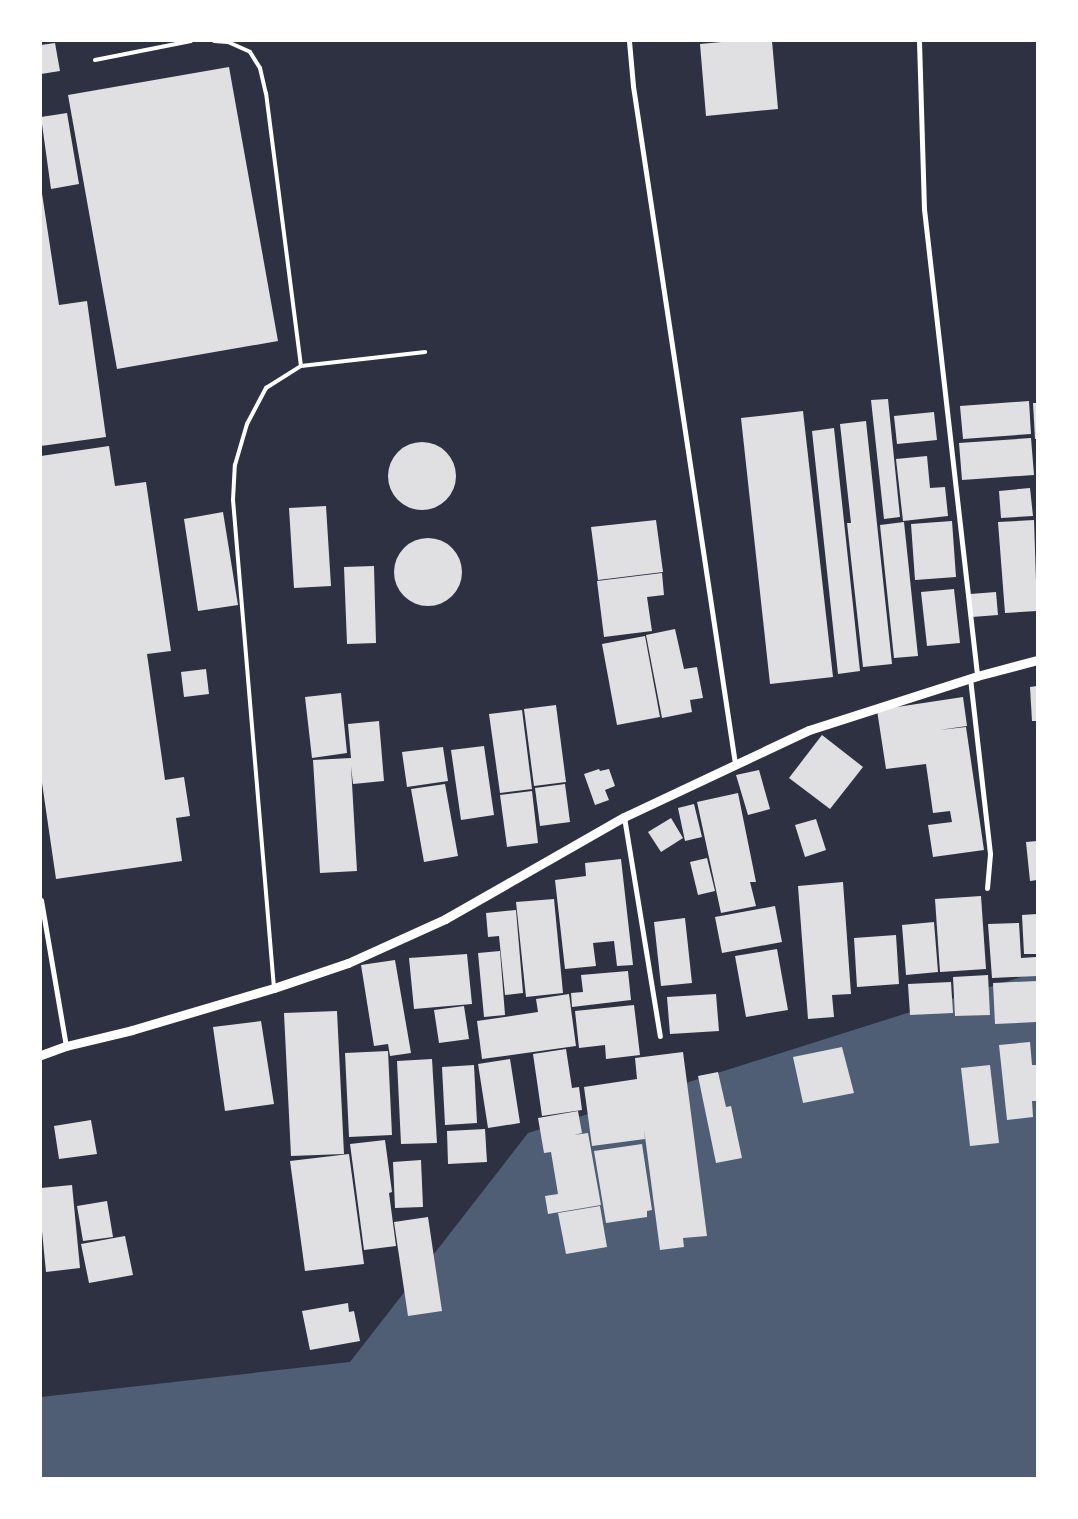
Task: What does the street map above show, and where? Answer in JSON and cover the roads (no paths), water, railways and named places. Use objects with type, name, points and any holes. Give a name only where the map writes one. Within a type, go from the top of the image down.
[{"type":"street","points":[[628,41],[735,764]]},
{"type":"street","points":[[919,41],[924,209],[974,677],[990,854],[987,888]]},
{"type":"street","points":[[41,1055],[66,1046],[132,1030],[274,988],[348,963],[445,918],[624,817],[809,730],[974,677],[1037,660]]},
{"type":"street","points":[[624,817],[660,1036]]},
{"type":"street","points":[[41,900],[66,1046]]},
{"type":"lane","points":[[95,60],[191,41]]},
{"type":"lane","points":[[214,41],[228,42],[250,52],[260,68],[266,92],[301,366]]},
{"type":"lane","points":[[274,988],[233,500],[235,465],[247,424],[266,388],[301,366],[425,352]]},
{"type":"water","points":[[1037,972],[1037,1478],[41,1478],[41,1397],[350,1362],[528,1133]]}]
